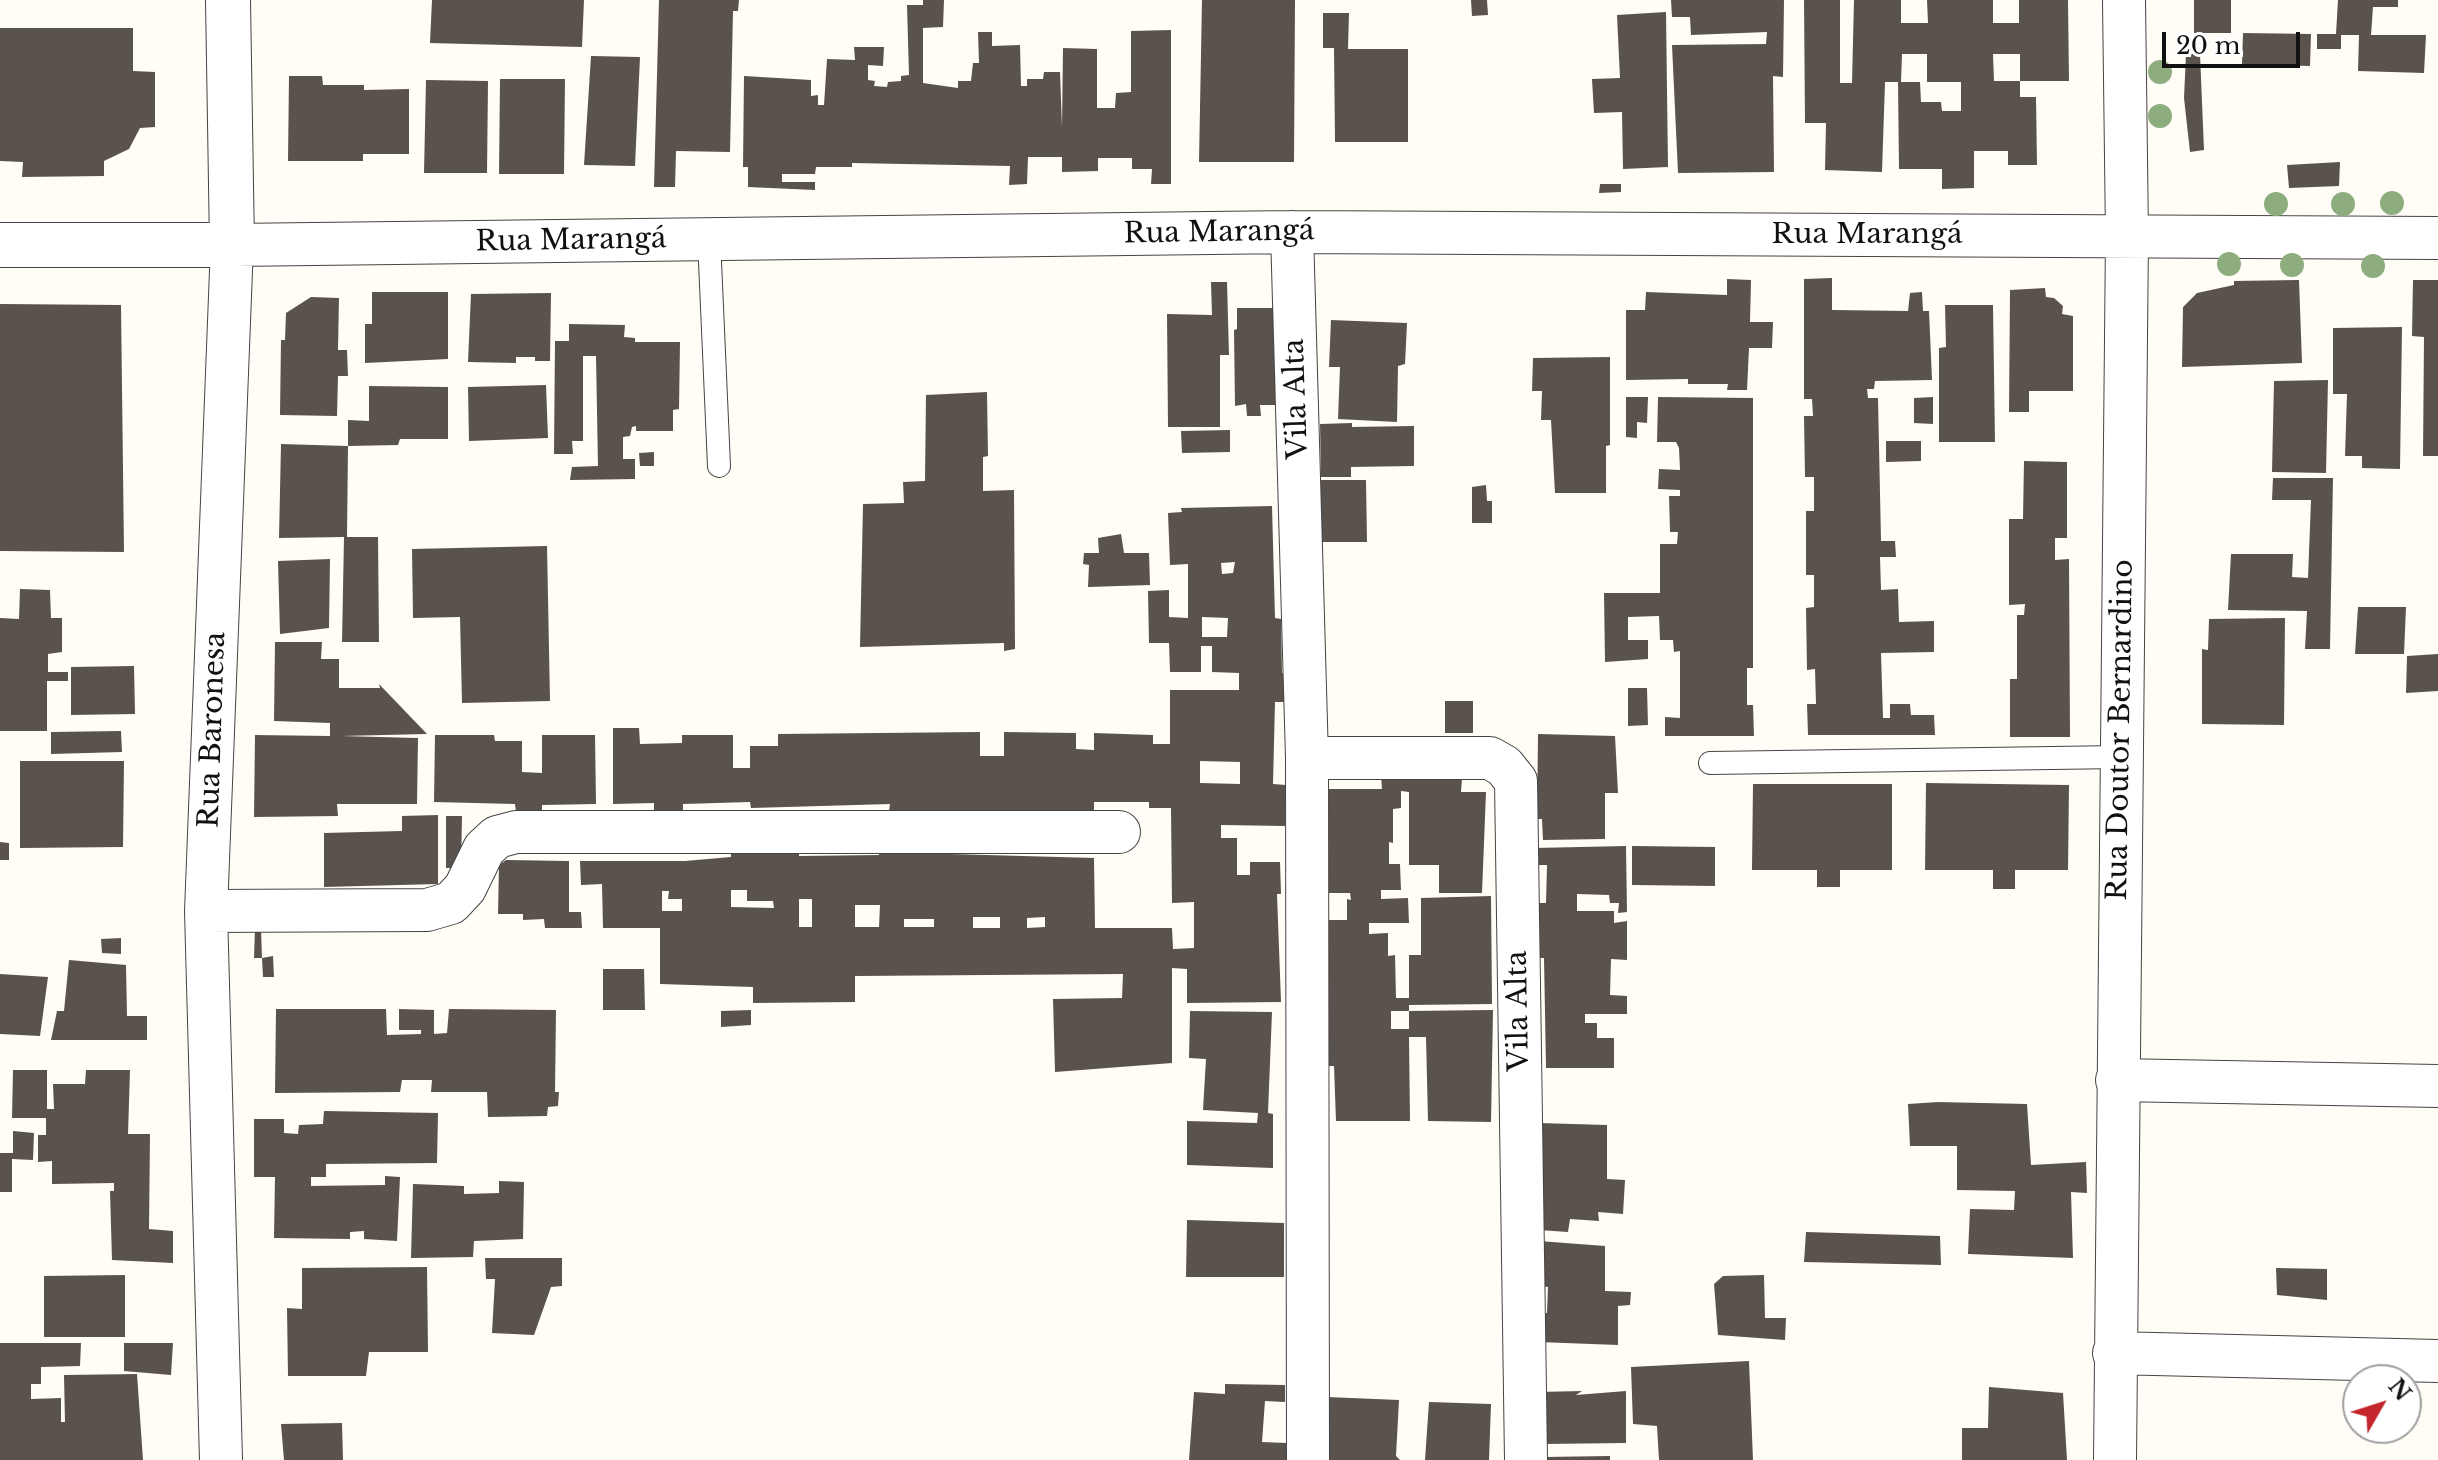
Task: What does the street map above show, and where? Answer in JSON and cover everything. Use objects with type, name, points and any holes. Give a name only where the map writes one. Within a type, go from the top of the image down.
[{"type":"street","name":"Rua Baronesa","points":[[221,1460],[206,911],[232,245],[228,0]]},
{"type":"street","name":"Rua Doutor Bernardino","points":[[2115,1460],[2127,236],[2124,0]]},
{"type":"street","name":"Rua Marangá","points":[[0,245],[1292,232],[2438,238]]},
{"type":"street","name":"Vila Alta","points":[[1292,232],[1307,758],[1308,1460]]},
{"type":"street","name":"Vila Alta","points":[[1307,758],[1490,758],[1504,766],[1516,781],[1526,1460]]},
{"type":"street","points":[[206,911],[427,910],[451,903],[465,888],[484,849],[497,837],[516,832],[1119,832]]},
{"type":"street","points":[[2117,1080],[2438,1086]]},
{"type":"street","points":[[2114,1353],[2438,1361]]},
{"type":"lane","points":[[709,239],[719,466]]},
{"type":"lane","points":[[1710,763],[2120,757]]},
{"type":"building","points":[[432,0],[584,0],[582,47],[430,43]]},
{"type":"building","points":[[659,0],[739,0],[738,11],[733,11],[730,152],[676,151],[675,187],[654,187]]},
{"type":"building","points":[[923,0],[944,0],[943,27],[923,28],[923,83],[958,88],[958,81],[971,81],[973,63],[979,63],[978,32],[992,32],[992,46],[1020,45],[1021,86],[1027,86],[1027,79],[1043,79],[1044,72],[1060,72],[1062,127],[1063,48],[1097,49],[1097,108],[1115,108],[1116,93],[1131,92],[1131,31],[1171,30],[1171,184],[1151,184],[1152,169],[1132,169],[1132,158],[1098,158],[1098,171],[1062,172],[1062,157],[1028,157],[1027,184],[1009,185],[1010,166],[852,163],[852,167],[816,167],[815,174],[782,174],[782,182],[815,182],[815,190],[748,187],[748,167],[743,167],[744,76],[811,80],[811,96],[818,95],[818,105],[824,105],[827,59],[855,60],[854,47],[884,47],[883,66],[868,65],[868,80],[875,81],[874,86],[887,87],[888,82],[901,81],[901,76],[909,75],[907,5],[923,5]]},
{"type":"building","points":[[1202,0],[1295,0],[1294,162],[1199,162]]},
{"type":"building","points":[[1471,0],[1487,0],[1488,15],[1472,16]]},
{"type":"building","points":[[1671,0],[1784,0],[1783,77],[1773,76],[1774,172],[1678,173],[1672,45],[1766,44],[1767,32],[1691,35],[1690,17],[1672,17]]},
{"type":"building","points":[[1804,0],[1840,0],[1840,83],[1852,83],[1854,0],[1901,0],[1901,23],[1928,23],[1927,0],[1993,0],[1993,23],[2019,23],[2019,0],[2068,0],[2069,81],[2020,81],[2020,97],[2036,97],[2037,165],[2008,165],[2008,151],[1974,151],[1974,188],[1942,189],[1942,169],[1899,169],[1898,82],[1885,82],[1882,172],[1825,170],[1826,123],[1805,123]],"holes":[[[1902,54],[1927,54],[1927,82],[1961,82],[1961,111],[1942,111],[1941,102],[1921,102],[1920,82],[1901,82]],[[1993,54],[2020,54],[2020,81],[1994,81]]]},
{"type":"building","points":[[2194,0],[2231,0],[2231,33],[2194,33]]},
{"type":"building","points":[[2338,0],[2398,0],[2398,7],[2373,7],[2371,35],[2426,35],[2424,73],[2358,71],[2359,35],[2341,35],[2341,49],[2317,49],[2317,34],[2336,34]]},
{"type":"building","points":[[1666,12],[1668,167],[1623,169],[1622,112],[1594,113],[1592,79],[1620,78],[1617,15]]},
{"type":"building","points":[[1323,13],[1349,13],[1348,49],[1408,49],[1408,142],[1335,142],[1334,48],[1323,48]]},
{"type":"building","points":[[0,28],[133,28],[133,71],[155,72],[155,127],[140,128],[129,149],[104,161],[104,176],[22,177],[23,162],[0,161]]},
{"type":"building","points":[[2243,33],[2311,34],[2310,66],[2242,64]]},
{"type":"building","points":[[2186,54],[2200,54],[2204,150],[2190,152],[2184,98]]},
{"type":"building","points":[[591,56],[640,57],[635,166],[584,165]]},
{"type":"building","points":[[289,76],[322,76],[323,85],[364,85],[364,90],[409,89],[409,154],[363,154],[363,161],[288,161]]},
{"type":"building","points":[[500,79],[565,79],[564,174],[499,174]]},
{"type":"building","points":[[426,80],[488,81],[487,173],[424,173]]},
{"type":"building","points":[[2340,162],[2339,186],[2289,188],[2287,165]]},
{"type":"building","points":[[1600,184],[1621,184],[1621,192],[1599,193]]},
{"type":"building","points":[[1832,278],[1832,310],[1908,311],[1910,293],[1922,292],[1923,311],[1929,311],[1932,380],[1875,381],[1874,389],[1867,389],[1868,398],[1878,398],[1881,541],[1895,541],[1896,557],[1880,557],[1881,590],[1898,589],[1899,622],[1934,621],[1934,652],[1881,653],[1883,718],[1890,718],[1890,704],[1910,704],[1911,715],[1934,715],[1935,735],[1808,735],[1807,704],[1816,704],[1815,669],[1807,670],[1806,608],[1814,607],[1814,575],[1806,575],[1806,511],[1814,511],[1814,477],[1805,477],[1804,416],[1813,416],[1812,399],[1804,399],[1804,279]]},
{"type":"building","points":[[1727,279],[1751,280],[1750,322],[1773,322],[1772,348],[1749,348],[1747,390],[1727,390],[1728,384],[1688,384],[1688,379],[1626,380],[1626,310],[1645,310],[1646,292],[1727,295]]},
{"type":"building","points":[[2299,280],[2302,363],[2182,367],[2183,307],[2197,293],[2234,285],[2234,281]]},
{"type":"building","points":[[2413,280],[2438,280],[2438,456],[2423,456],[2424,337],[2412,336]]},
{"type":"building","points":[[1211,282],[1227,282],[1229,355],[1220,355],[1220,427],[1168,427],[1167,314],[1212,315]]},
{"type":"building","points":[[2045,288],[2046,297],[2054,298],[2063,306],[2062,314],[2073,316],[2073,391],[2029,391],[2029,412],[2009,412],[2010,290]]},
{"type":"building","points":[[372,292],[448,292],[448,359],[365,363],[365,324],[372,324]]},
{"type":"building","points":[[551,293],[550,361],[516,357],[516,363],[468,362],[471,294]]},
{"type":"building","points":[[311,297],[339,298],[338,350],[347,350],[348,376],[338,376],[337,416],[280,415],[281,340],[285,340],[286,313]]},
{"type":"building","points":[[0,304],[121,305],[124,552],[0,551]]},
{"type":"building","points":[[1945,305],[1993,305],[1995,442],[1939,442],[1939,348],[1946,347]]},
{"type":"building","points":[[1237,308],[1290,308],[1288,405],[1260,405],[1261,416],[1247,416],[1246,404],[1235,406],[1234,330],[1237,329]]},
{"type":"building","points":[[1331,320],[1407,323],[1405,364],[1398,366],[1397,422],[1338,419],[1340,367],[1329,367]]},
{"type":"building","points":[[569,324],[625,325],[624,337],[635,338],[635,342],[680,342],[679,409],[673,410],[673,431],[636,431],[636,426],[632,427],[630,436],[623,437],[623,459],[635,459],[635,479],[570,480],[572,467],[598,466],[596,356],[583,356],[583,441],[572,441],[573,454],[554,454],[555,341],[569,341]]},
{"type":"building","points":[[2402,327],[2400,469],[2362,468],[2362,456],[2345,456],[2347,394],[2333,394],[2333,328]]},
{"type":"building","points":[[1610,357],[1610,445],[1606,446],[1606,493],[1555,493],[1551,420],[1541,420],[1542,391],[1532,391],[1533,358]]},
{"type":"building","points":[[2328,380],[2326,473],[2272,472],[2274,381]]},
{"type":"building","points":[[546,385],[548,438],[469,441],[468,387]]},
{"type":"building","points":[[369,386],[448,387],[448,439],[400,439],[398,445],[348,446],[348,420],[369,421]]},
{"type":"building","points":[[987,392],[988,456],[983,457],[983,491],[1014,490],[1015,649],[1004,651],[1004,643],[860,647],[863,504],[904,503],[903,482],[925,481],[926,395]]},
{"type":"building","points":[[1626,397],[1648,397],[1647,423],[1637,422],[1637,438],[1626,437]]},
{"type":"building","points":[[1658,397],[1753,398],[1753,668],[1747,668],[1747,705],[1753,705],[1754,736],[1665,736],[1665,717],[1680,718],[1680,651],[1674,652],[1673,640],[1660,640],[1659,616],[1628,617],[1628,640],[1648,640],[1648,659],[1605,662],[1604,593],[1660,593],[1660,544],[1677,544],[1678,532],[1670,532],[1669,496],[1680,496],[1680,490],[1658,489],[1659,469],[1680,470],[1679,448],[1676,442],[1657,442]]},
{"type":"building","points":[[1933,397],[1933,424],[1914,423],[1914,398]]},
{"type":"building","points":[[1352,423],[1352,427],[1414,426],[1414,466],[1351,467],[1351,477],[1321,477],[1320,424]]},
{"type":"building","points":[[1230,430],[1230,452],[1182,453],[1181,431]]},
{"type":"building","points":[[1886,441],[1921,441],[1921,461],[1886,462]]},
{"type":"building","points":[[281,444],[348,446],[347,537],[378,537],[379,642],[342,642],[344,537],[279,538]]},
{"type":"building","points":[[654,452],[654,466],[640,466],[639,453]]},
{"type":"building","points":[[2024,461],[2067,462],[2067,538],[2055,538],[2055,560],[2069,559],[2070,737],[2010,737],[2010,679],[2017,679],[2017,615],[2024,615],[2025,604],[2009,605],[2009,519],[2023,519]]},
{"type":"building","points":[[2273,478],[2333,478],[2330,649],[2305,649],[2307,611],[2228,610],[2231,554],[2293,554],[2292,577],[2308,578],[2311,500],[2272,500]]},
{"type":"building","points":[[1321,480],[1366,480],[1367,542],[1321,542]]},
{"type":"building","points":[[1486,485],[1487,501],[1492,501],[1492,523],[1472,523],[1472,487]]},
{"type":"building","points":[[1272,506],[1275,618],[1281,619],[1282,673],[1285,673],[1284,702],[1275,702],[1273,784],[1286,785],[1285,826],[1221,825],[1221,838],[1237,838],[1237,875],[1250,875],[1250,862],[1280,862],[1281,894],[1277,894],[1281,1002],[1187,1003],[1187,969],[1172,968],[1172,1063],[1055,1072],[1053,999],[1122,998],[1123,974],[855,976],[855,1002],[753,1003],[753,987],[660,984],[660,928],[603,928],[602,884],[581,885],[580,861],[685,861],[731,857],[731,852],[799,852],[799,856],[879,855],[879,852],[1094,858],[1095,928],[1172,928],[1173,949],[1194,948],[1194,902],[1172,903],[1171,808],[1149,808],[1149,802],[1094,802],[1094,810],[889,811],[890,804],[751,808],[750,802],[683,804],[683,813],[654,814],[654,803],[613,804],[613,728],[639,728],[640,744],[682,743],[682,735],[733,735],[733,768],[750,768],[750,746],[778,746],[778,734],[980,732],[980,756],[1004,756],[1004,732],[1076,733],[1076,749],[1094,750],[1094,733],[1153,735],[1153,744],[1170,744],[1170,690],[1239,690],[1239,673],[1212,672],[1212,646],[1201,646],[1201,672],[1170,672],[1169,643],[1149,643],[1148,591],[1169,590],[1169,617],[1188,618],[1188,564],[1170,565],[1168,513],[1182,512],[1181,508]],"holes":[[[1235,562],[1233,573],[1222,574],[1221,563]],[[1202,617],[1228,618],[1227,637],[1202,637]],[[1200,761],[1240,762],[1240,784],[1200,783]],[[731,890],[747,890],[747,901],[773,901],[774,908],[731,907]],[[662,891],[669,891],[668,899],[682,899],[682,911],[662,911]],[[799,899],[812,899],[812,927],[799,927]],[[855,905],[880,905],[879,927],[855,927]],[[973,917],[1000,917],[1000,928],[973,928]],[[1045,917],[1045,927],[1027,928],[1027,918]],[[904,919],[934,919],[934,927],[904,927]]]},
{"type":"building","points":[[1121,534],[1124,553],[1149,553],[1150,585],[1088,587],[1089,565],[1083,564],[1084,553],[1099,553],[1098,538]]},
{"type":"building","points":[[547,546],[550,701],[462,703],[460,617],[413,618],[412,549]]},
{"type":"building","points":[[330,559],[329,628],[280,634],[278,561]]},
{"type":"building","points":[[20,589],[50,590],[51,618],[62,618],[62,652],[48,654],[48,672],[68,672],[68,681],[47,681],[47,731],[0,731],[0,618],[19,619]]},
{"type":"building","points":[[2358,607],[2406,607],[2404,654],[2355,654]]},
{"type":"building","points":[[2285,618],[2284,725],[2202,724],[2202,649],[2208,650],[2209,619]]},
{"type":"building","points":[[275,642],[322,642],[321,659],[339,659],[339,688],[380,688],[379,684],[427,734],[341,736],[418,738],[417,804],[337,804],[338,816],[254,817],[255,735],[330,736],[330,723],[274,721]]},
{"type":"building","points":[[2438,654],[2438,691],[2406,693],[2407,656]]},
{"type":"building","points":[[134,666],[135,714],[71,715],[71,667]]},
{"type":"building","points":[[1628,688],[1647,688],[1648,725],[1628,726]]},
{"type":"building","points":[[1445,701],[1473,701],[1473,733],[1445,733]]},
{"type":"building","points":[[121,731],[122,752],[51,754],[51,732]]},
{"type":"building","points":[[1538,734],[1615,736],[1618,793],[1605,793],[1605,839],[1543,840],[1542,819],[1537,819]]},
{"type":"building","points":[[435,735],[494,735],[495,741],[522,741],[522,772],[542,773],[542,735],[595,735],[596,804],[542,805],[542,812],[516,812],[515,804],[434,802]]},
{"type":"building","points":[[20,761],[124,761],[123,847],[20,848]]},
{"type":"building","points":[[1381,776],[1462,778],[1461,792],[1486,792],[1482,893],[1439,893],[1439,865],[1409,865],[1409,792],[1401,791],[1401,808],[1393,809],[1393,843],[1389,842],[1389,864],[1400,864],[1401,890],[1381,890],[1381,899],[1408,898],[1409,923],[1369,923],[1369,934],[1388,933],[1388,956],[1395,955],[1396,998],[1409,998],[1409,955],[1421,955],[1421,898],[1491,896],[1492,1004],[1409,1005],[1409,1011],[1493,1010],[1491,1122],[1428,1121],[1426,1037],[1409,1037],[1410,1121],[1336,1121],[1334,1066],[1327,1066],[1326,920],[1347,920],[1347,899],[1351,900],[1350,893],[1326,893],[1326,789],[1382,789]],"holes":[[[1391,1011],[1409,1011],[1409,1029],[1391,1029]]]},
{"type":"building","points":[[1926,783],[2069,785],[2068,870],[2015,870],[2015,889],[1993,889],[1993,870],[1925,870]]},
{"type":"building","points":[[1753,784],[1892,784],[1892,870],[1840,870],[1840,887],[1817,887],[1817,870],[1752,870]]},
{"type":"building","points":[[438,815],[438,884],[324,887],[324,833],[402,831],[402,816]]},
{"type":"building","points":[[446,816],[462,816],[461,868],[446,868]]},
{"type":"building","points":[[0,842],[9,843],[9,860],[0,860]]},
{"type":"building","points":[[1626,846],[1627,912],[1618,913],[1619,903],[1610,903],[1609,895],[1577,894],[1577,911],[1614,911],[1614,923],[1627,921],[1627,960],[1611,959],[1610,995],[1627,996],[1627,1014],[1585,1014],[1585,1023],[1597,1023],[1597,1038],[1614,1038],[1614,1068],[1546,1068],[1544,958],[1538,958],[1538,903],[1546,903],[1547,865],[1534,865],[1534,848]]},
{"type":"building","points":[[1632,846],[1715,847],[1715,886],[1632,885]]},
{"type":"building","points":[[506,860],[569,861],[569,912],[581,912],[582,928],[545,928],[544,919],[523,920],[523,914],[498,914],[499,865]]},
{"type":"building","points":[[255,929],[261,929],[262,958],[254,958]]},
{"type":"building","points":[[121,938],[121,954],[102,953],[101,939]]},
{"type":"building","points":[[273,956],[274,977],[263,977],[262,958]]},
{"type":"building","points":[[69,960],[126,965],[127,1016],[147,1016],[147,1040],[51,1040],[57,1011],[64,1011]]},
{"type":"building","points":[[603,969],[644,969],[645,1010],[603,1010]]},
{"type":"building","points":[[0,974],[48,977],[40,1036],[0,1034]]},
{"type":"building","points":[[276,1009],[386,1009],[387,1035],[421,1034],[421,1030],[399,1030],[399,1009],[434,1010],[434,1034],[447,1033],[449,1009],[556,1010],[555,1092],[559,1092],[558,1106],[548,1107],[547,1116],[488,1117],[487,1092],[431,1092],[432,1080],[402,1080],[400,1092],[275,1093]]},
{"type":"building","points":[[751,1010],[751,1025],[721,1027],[721,1011]]},
{"type":"building","points":[[1190,1011],[1272,1012],[1268,1113],[1273,1114],[1273,1168],[1187,1165],[1187,1121],[1257,1123],[1258,1113],[1203,1110],[1206,1059],[1189,1058]]},
{"type":"building","points":[[13,1070],[47,1070],[47,1109],[54,1109],[53,1084],[85,1084],[86,1070],[130,1070],[128,1134],[150,1134],[149,1229],[173,1231],[173,1263],[112,1260],[110,1191],[114,1191],[114,1183],[52,1184],[52,1161],[38,1162],[38,1135],[46,1135],[46,1118],[12,1118]]},
{"type":"building","points":[[1908,1104],[2027,1104],[2031,1165],[2086,1162],[2087,1193],[2071,1192],[2073,1258],[1968,1254],[1970,1209],[2014,1210],[2015,1191],[1957,1190],[1957,1146],[1910,1146]]},
{"type":"building","points":[[324,1111],[438,1113],[437,1163],[326,1164],[326,1177],[311,1177],[311,1186],[385,1185],[385,1176],[400,1177],[397,1241],[364,1239],[364,1231],[350,1232],[350,1239],[274,1238],[275,1177],[254,1177],[254,1119],[284,1119],[284,1133],[298,1134],[299,1125],[323,1124]]},
{"type":"building","points":[[1539,1123],[1607,1125],[1607,1179],[1625,1180],[1623,1214],[1598,1212],[1599,1221],[1570,1219],[1568,1232],[1539,1230]]},
{"type":"building","points":[[13,1131],[34,1133],[33,1160],[12,1159],[12,1192],[0,1192],[0,1153],[13,1153]]},
{"type":"building","points":[[499,1181],[524,1182],[523,1239],[474,1241],[473,1257],[411,1258],[413,1184],[464,1186],[464,1194],[499,1193]]},
{"type":"building","points":[[1187,1220],[1284,1223],[1284,1277],[1186,1277]]},
{"type":"building","points":[[1806,1232],[1940,1236],[1941,1265],[1804,1262]]},
{"type":"building","points":[[1539,1241],[1605,1246],[1605,1291],[1631,1292],[1630,1305],[1618,1306],[1618,1345],[1538,1342],[1538,1313],[1547,1313],[1548,1287],[1538,1286]]},
{"type":"building","points":[[485,1258],[562,1258],[562,1286],[551,1287],[534,1335],[492,1333],[495,1279],[486,1279]]},
{"type":"building","points":[[427,1267],[428,1352],[369,1352],[366,1376],[288,1376],[287,1308],[302,1309],[302,1268]]},
{"type":"building","points":[[2276,1268],[2327,1269],[2327,1300],[2277,1295]]},
{"type":"building","points":[[125,1275],[125,1337],[44,1337],[44,1276]]},
{"type":"building","points":[[1764,1275],[1765,1318],[1786,1318],[1785,1340],[1718,1335],[1714,1284],[1723,1276]]},
{"type":"building","points":[[0,1343],[81,1343],[80,1366],[41,1367],[41,1384],[31,1384],[31,1399],[61,1398],[61,1422],[65,1422],[64,1375],[137,1374],[143,1460],[0,1460]]},
{"type":"building","points":[[124,1343],[173,1343],[171,1375],[124,1371]]},
{"type":"building","points":[[1749,1361],[1753,1460],[1659,1460],[1657,1426],[1633,1424],[1631,1367]]},
{"type":"building","points":[[1225,1384],[1285,1385],[1285,1402],[1265,1401],[1262,1442],[1287,1443],[1286,1460],[1189,1460],[1194,1392],[1225,1394]]},
{"type":"building","points":[[1989,1387],[2063,1393],[2067,1460],[1962,1460],[1962,1428],[1988,1428]]},
{"type":"building","points":[[1582,1391],[1576,1395],[1626,1391],[1626,1443],[1543,1444],[1537,1392]]},
{"type":"building","points":[[1327,1397],[1399,1400],[1396,1456],[1400,1460],[1326,1460]]},
{"type":"building","points":[[1429,1402],[1491,1404],[1489,1460],[1425,1460]]},
{"type":"building","points":[[342,1423],[343,1460],[284,1460],[281,1424]]},
{"type":"building","points":[[1610,1456],[1610,1460],[1544,1460],[1544,1457]]}]
